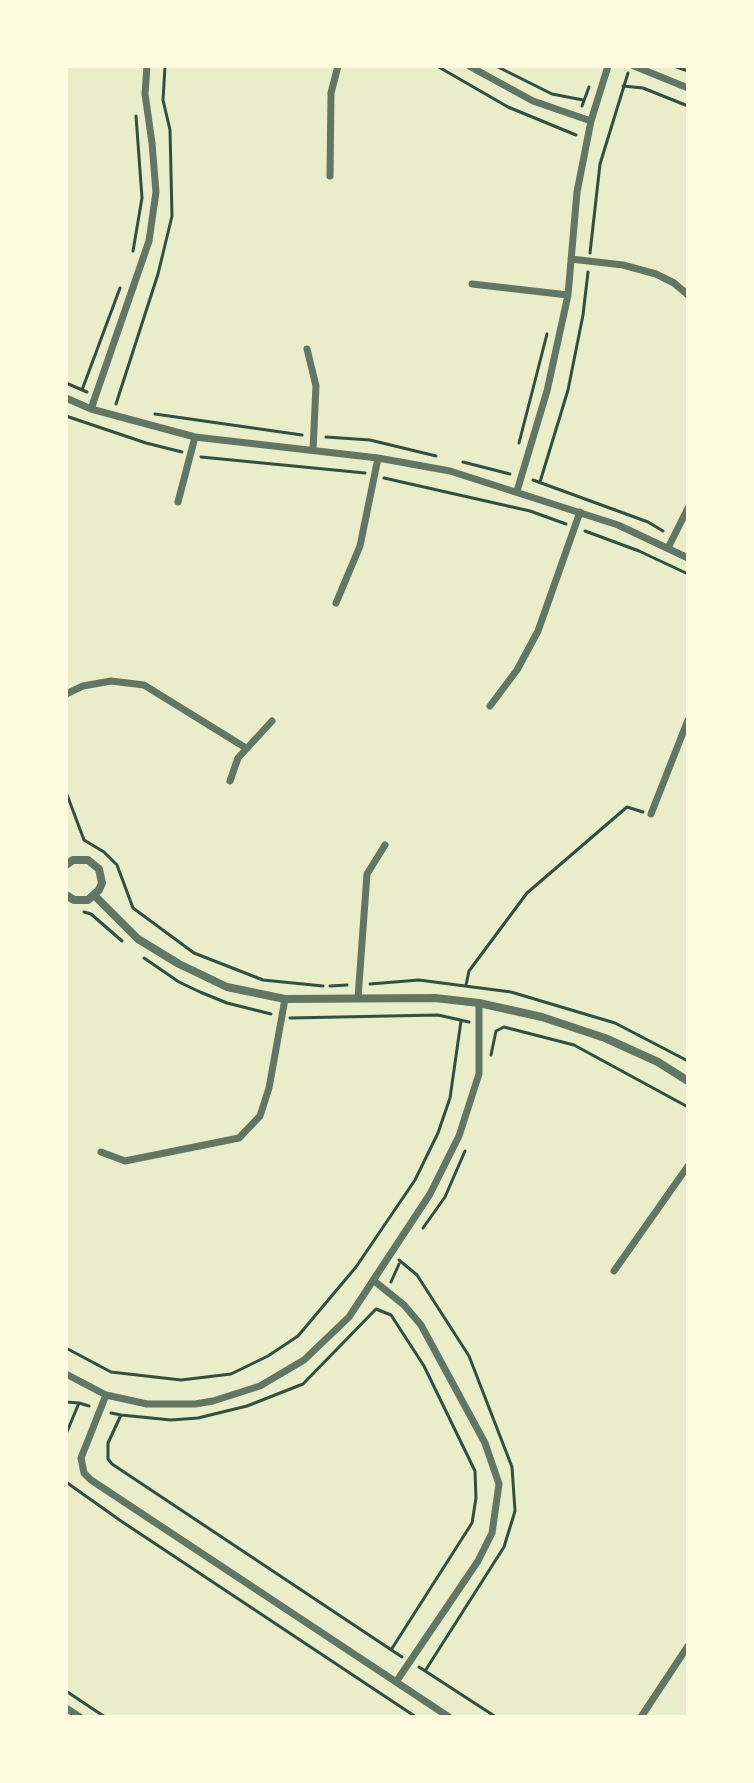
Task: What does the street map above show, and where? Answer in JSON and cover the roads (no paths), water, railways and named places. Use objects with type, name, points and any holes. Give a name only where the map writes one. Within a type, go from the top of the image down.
[{"type":"street","points":[[91,409],[149,241],[156,192],[145,94],[147,66]]},
{"type":"street","points":[[330,176],[331,93],[338,66]]},
{"type":"street","points":[[469,66],[533,101],[591,121]]},
{"type":"street","points":[[517,491],[547,391],[568,295],[577,192],[591,121],[608,66]]},
{"type":"street","points":[[632,66],[688,88]]},
{"type":"street","points":[[571,259],[623,265],[656,274],[688,295]]},
{"type":"street","points":[[472,284],[568,295]]},
{"type":"street","points":[[307,349],[316,386],[313,450]]},
{"type":"street","points":[[66,398],[91,409],[195,437],[378,458],[450,471],[618,525],[688,558]]},
{"type":"street","points":[[178,502],[195,437]]},
{"type":"street","points":[[336,603],[360,546],[378,458]]},
{"type":"street","points":[[668,548],[688,508]]},
{"type":"street","points":[[490,706],[517,670],[538,631],[580,512]]},
{"type":"street","points":[[66,694],[83,686],[111,681],[144,685],[246,748]]},
{"type":"street","points":[[651,814],[688,720]]},
{"type":"street","points":[[230,781],[238,758],[272,721]]},
{"type":"street","points":[[358,998],[367,874],[385,845]]},
{"type":"street","points":[[66,863],[88,860],[99,869],[102,883],[95,896],[81,901],[66,895]]},
{"type":"street","points":[[95,896],[138,939],[179,964],[227,987],[285,999],[435,998],[479,1003],[542,1017],[605,1038],[658,1062],[688,1081]]},
{"type":"street","points":[[101,1152],[125,1161],[239,1138],[260,1116],[269,1088],[285,999]]},
{"type":"street","points":[[66,1374],[106,1395],[147,1404],[195,1404],[260,1386],[304,1360],[349,1317],[430,1194],[459,1136],[479,1074],[479,1003]]},
{"type":"street","points":[[614,1271],[688,1166]]},
{"type":"street","points":[[373,1280],[404,1305],[421,1325],[485,1443],[499,1484],[492,1533],[478,1561],[396,1682]]},
{"type":"street","points":[[106,1395],[81,1458],[81,1466],[91,1480],[449,1717]]},
{"type":"street","points":[[641,1717],[688,1646]]},
{"type":"street","points":[[66,1708],[80,1717]]}]
